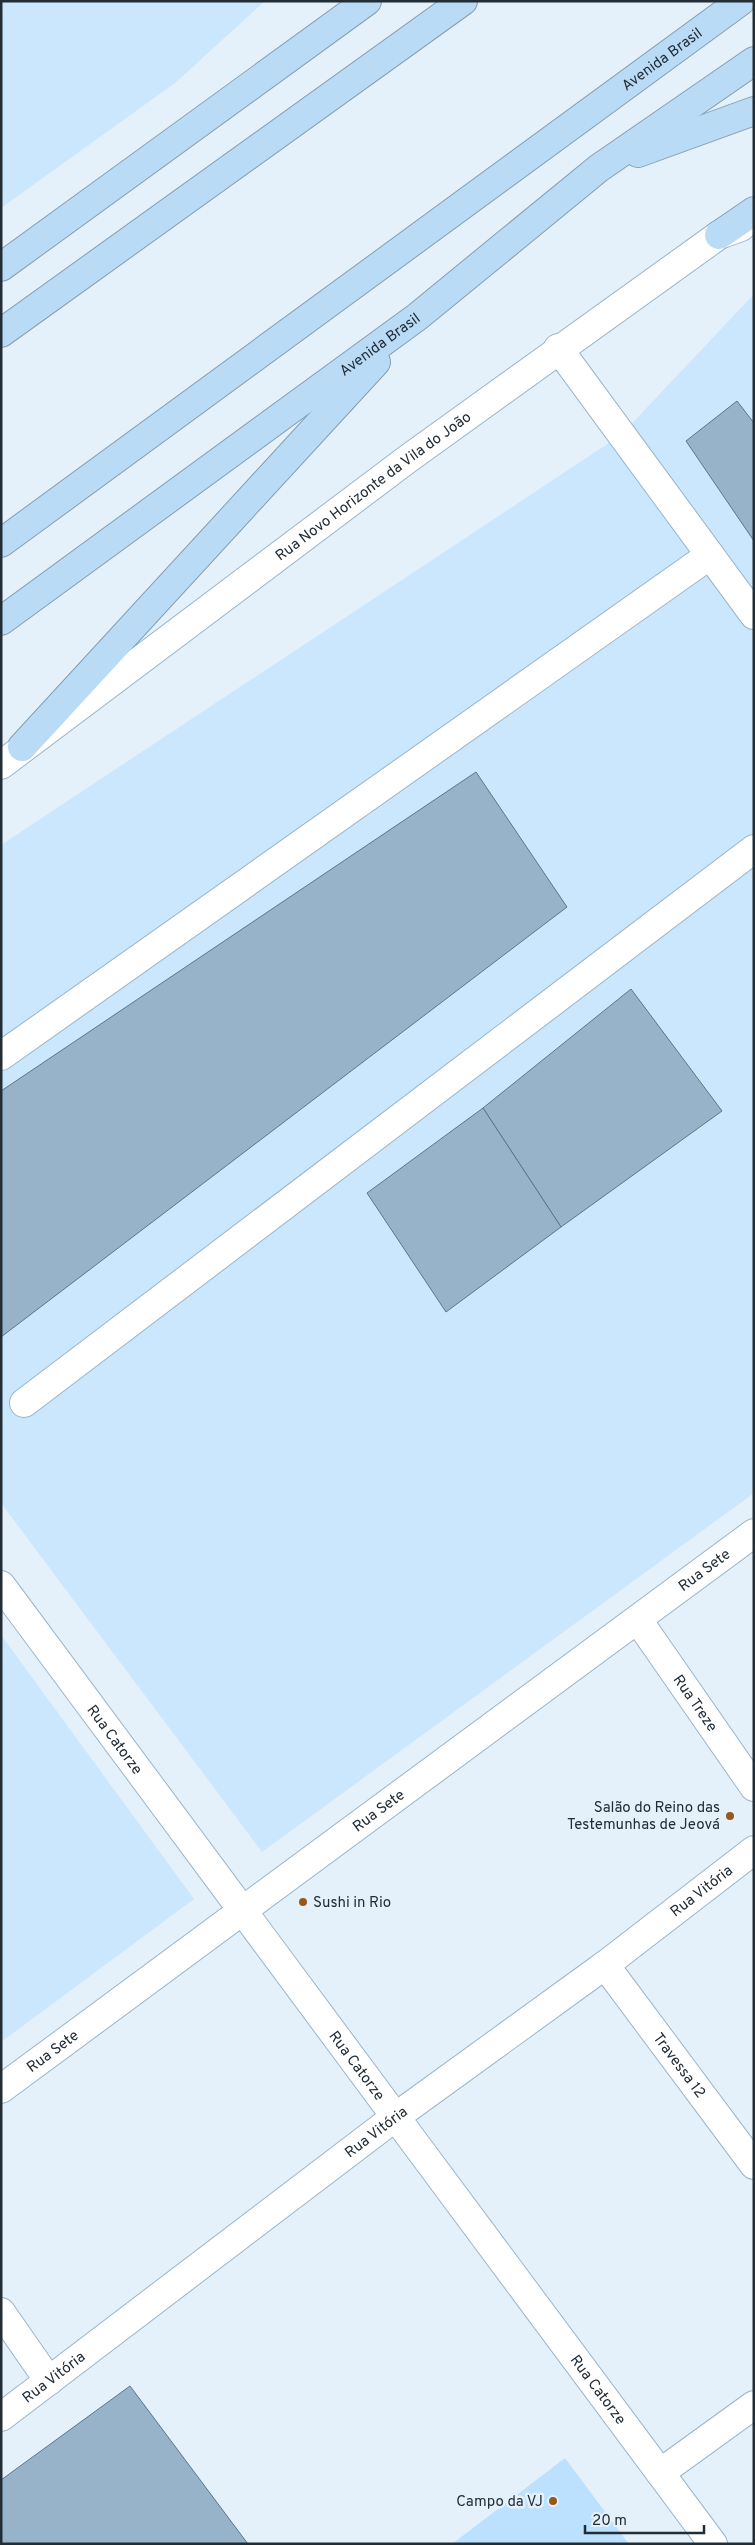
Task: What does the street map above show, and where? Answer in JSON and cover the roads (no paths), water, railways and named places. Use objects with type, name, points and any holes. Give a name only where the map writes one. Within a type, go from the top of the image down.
[{"type":"highway","points":[[1,267],[368,1]]},
{"type":"highway","points":[[1,334],[464,1]]},
{"type":"highway","name":"Avenida Brasil","points":[[1,543],[741,1]]},
{"type":"highway","name":"Avenida Brasil","points":[[1,622],[417,317],[599,168],[754,61]]},
{"type":"highway","points":[[599,168],[754,110]]},
{"type":"highway","points":[[718,235],[754,211]]},
{"type":"highway","points":[[22,747],[417,317]]},
{"type":"street","name":"Rua Novo Horizonte da Vila do João","points":[[1,764],[558,348],[718,235],[754,223]]},
{"type":"street","points":[[558,348],[754,614]]},
{"type":"street","points":[[1,1056],[710,555]]},
{"type":"street","points":[[24,1403],[754,849]]},
{"type":"street","name":"Rua Sete","points":[[1,2088],[242,1913],[754,1533]]},
{"type":"street","name":"Rua Catorze","points":[[1,1585],[242,1913],[394,2118],[466,2210],[712,2544]]},
{"type":"street","name":"Rua Treze","points":[[638,1620],[754,1787]]},
{"type":"street","name":"Rua Vitória","points":[[1,2416],[394,2118],[605,1965],[754,1850]]},
{"type":"street","name":"Travessa 12","points":[[605,1965],[754,2165]]},
{"type":"street","points":[[1,2312],[49,2381]]},
{"type":"street","points":[[660,2473],[754,2405]]},
{"type":"place","name":"Salão do Reino das Testemunhas de Jeová","points":[[730,1816]]},
{"type":"place","name":"Sushi in Rio","points":[[303,1902]]},
{"type":"place","name":"Campo da VJ","points":[[553,2501]]}]
